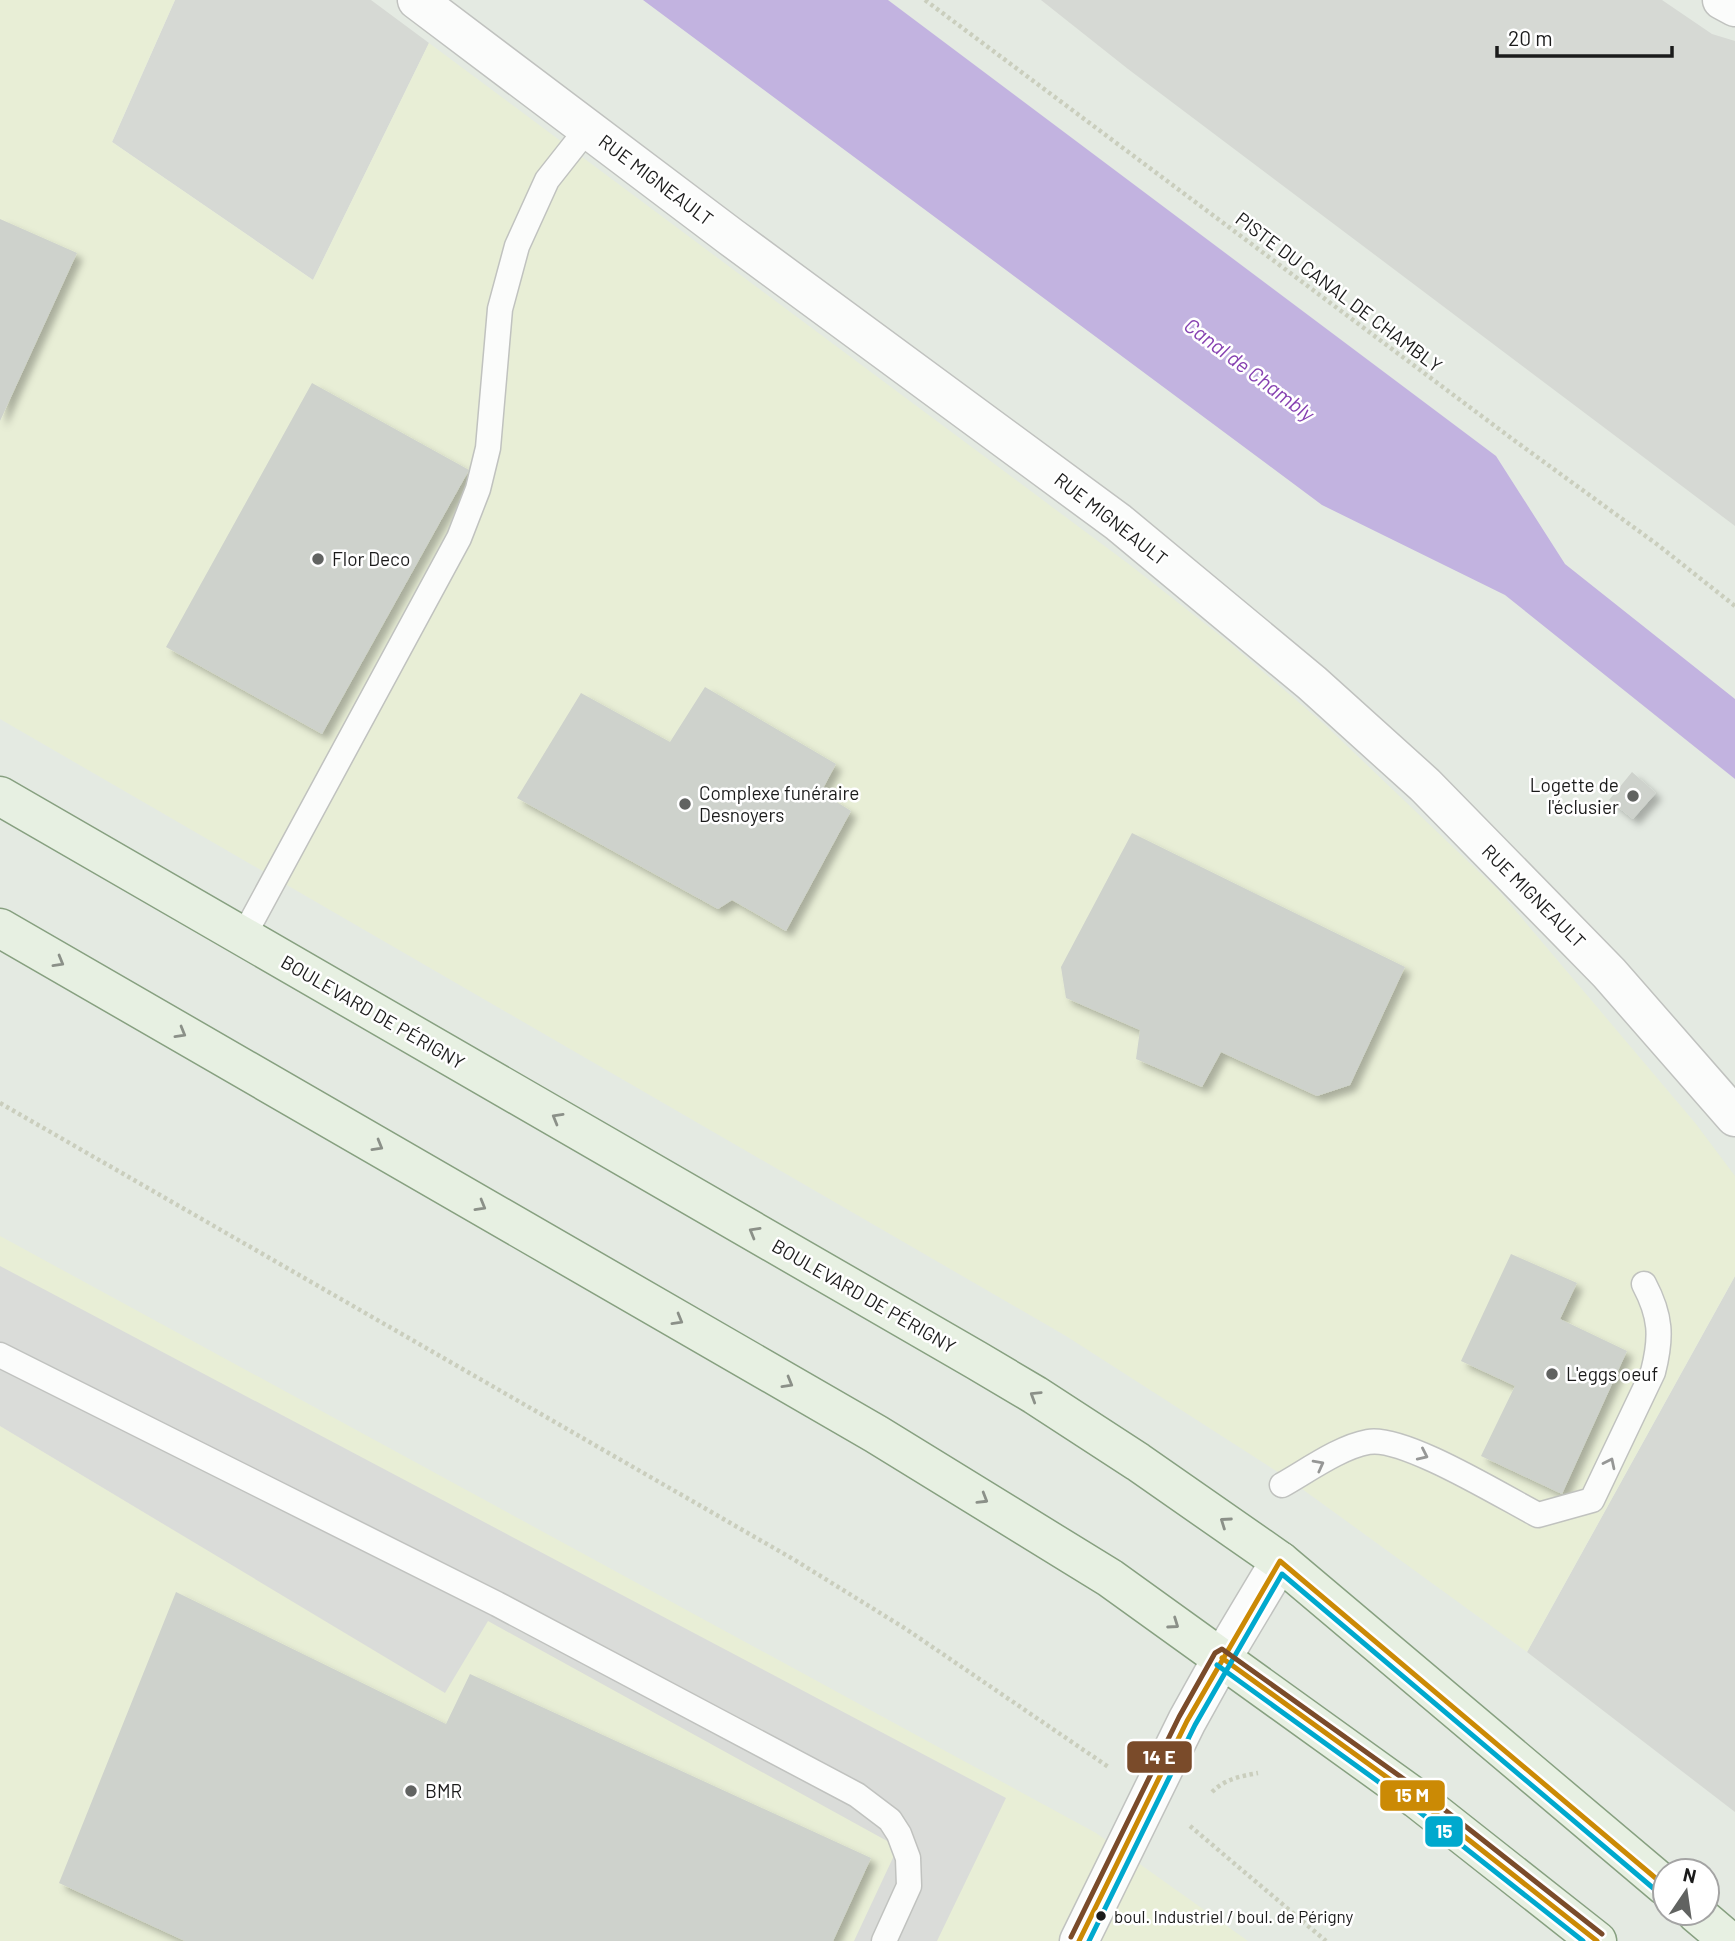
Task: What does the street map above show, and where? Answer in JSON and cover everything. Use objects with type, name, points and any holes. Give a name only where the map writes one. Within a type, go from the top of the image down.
[{"type":"main road","name":"BOULEVARD DE PÉRIGNY","points":[[0,796],[1035,1395],[1138,1462],[1280,1561],[1651,1874]]},
{"type":"main road","points":[[0,928],[876,1434],[1110,1578],[1417,1799],[1597,1941]]},
{"type":"main road","points":[[1712,1927],[1729,1941]]},
{"type":"street","name":"RUE MIGNEAULT","points":[[417,0],[742,245],[1118,522],[1312,683],[1425,785],[1609,973],[1735,1117]]},
{"type":"street","points":[[1722,0],[1735,7]]},
{"type":"street","points":[[1079,1941],[1177,1742],[1222,1658],[1280,1561]]},
{"type":"lane","points":[[243,937],[459,538],[478,489],[488,448],[500,309],[517,246],[547,180],[587,128]]},
{"type":"lane","points":[[1282,1485],[1357,1444],[1372,1441],[1403,1446],[1538,1515],[1592,1500],[1654,1372],[1659,1325],[1653,1302],[1644,1284]]},
{"type":"lane","points":[[0,1355],[497,1604],[858,1795],[890,1820],[899,1834],[908,1858],[909,1886],[884,1941]]},
{"type":"path","name":"PISTE DU CANAL DE CHAMBLY","points":[[925,0],[1658,545],[1735,606]]},
{"type":"path","points":[[0,1103],[793,1559],[906,1629],[1100,1761]]},
{"type":"path","points":[[1184,1821],[1326,1941]]},
{"type":"shaded area","points":[[0,0],[175,0],[112,142],[313,280],[429,43],[1130,565],[1227,641],[1324,724],[1498,890],[1696,1124],[1735,1176],[1735,1276],[1527,1652],[1287,1478],[1066,1336],[0,719]]},
{"type":"shaded area","points":[[175,0],[371,0],[429,43],[313,280],[112,142]]},
{"type":"shaded area","points":[[1041,0],[1662,0],[1712,34],[1735,41],[1735,526],[1128,69]]},
{"type":"shaded area","points":[[0,1236],[1096,1833],[1248,1941],[0,1941]]},
{"type":"shaded area","points":[[0,1266],[1006,1798],[937,1941],[854,1941],[898,1847],[488,1621],[445,1693],[0,1426]]},
{"type":"shaded area","points":[[1735,1276],[1735,1812],[1527,1652]]},
{"type":"water","name":"Canal de Chambly","points":[[643,0],[888,0],[1496,456],[1565,564],[1735,699],[1735,779],[1505,595],[1322,505]]},
{"type":"building","points":[[0,219],[77,253],[0,421]]},
{"type":"building","name":"Flor Deco","points":[[312,383],[469,470],[322,734],[166,647]]},
{"type":"building","name":"Complexe funéraire Desnoyers","points":[[705,687],[836,764],[821,792],[851,811],[786,931],[732,900],[718,909],[517,798],[581,693],[670,742]]},
{"type":"building","name":"Logette de l'éclusier","points":[[1632,772],[1656,793],[1633,819],[1609,800]]},
{"type":"building","points":[[1132,833],[1405,967],[1350,1085],[1317,1096],[1221,1052],[1202,1087],[1136,1059],[1140,1030],[1066,998],[1061,967]]},
{"type":"building","name":"L'eggs oeuf","points":[[1511,1254],[1577,1283],[1560,1319],[1627,1351],[1562,1494],[1481,1456],[1515,1386],[1461,1361]]},
{"type":"building","name":"BMR","points":[[176,1592],[446,1724],[470,1674],[871,1858],[833,1941],[185,1941],[59,1883]]},
{"type":"transit line","points":[[1079,1941],[1187,1721],[1280,1561],[1651,1874]]},
{"type":"transit line","name":"15","points":[[1089,1941],[1195,1725],[1282,1574],[1651,1886]]},
{"type":"transit line","points":[[1071,1937],[1179,1717],[1215,1653],[1222,1649],[1422,1792],[1602,1934]]},
{"type":"transit line","points":[[1222,1658],[1417,1799],[1597,1941]]},
{"type":"transit line","name":"15","points":[[1217,1665],[1412,1806],[1583,1941]]},
{"type":"place","name":"Flor Deco","points":[[318,559]]},
{"type":"place","name":"Logette de l'éclusier","points":[[1633,796]]},
{"type":"place","name":"Complexe funéraire Desnoyers","points":[[685,804]]},
{"type":"place","name":"L'eggs oeuf","points":[[1552,1374]]},
{"type":"place","name":"BMR","points":[[411,1791]]},
{"type":"place","name":"boul. Industriel / boul. de Périgny","points":[[1101,1916]]}]
